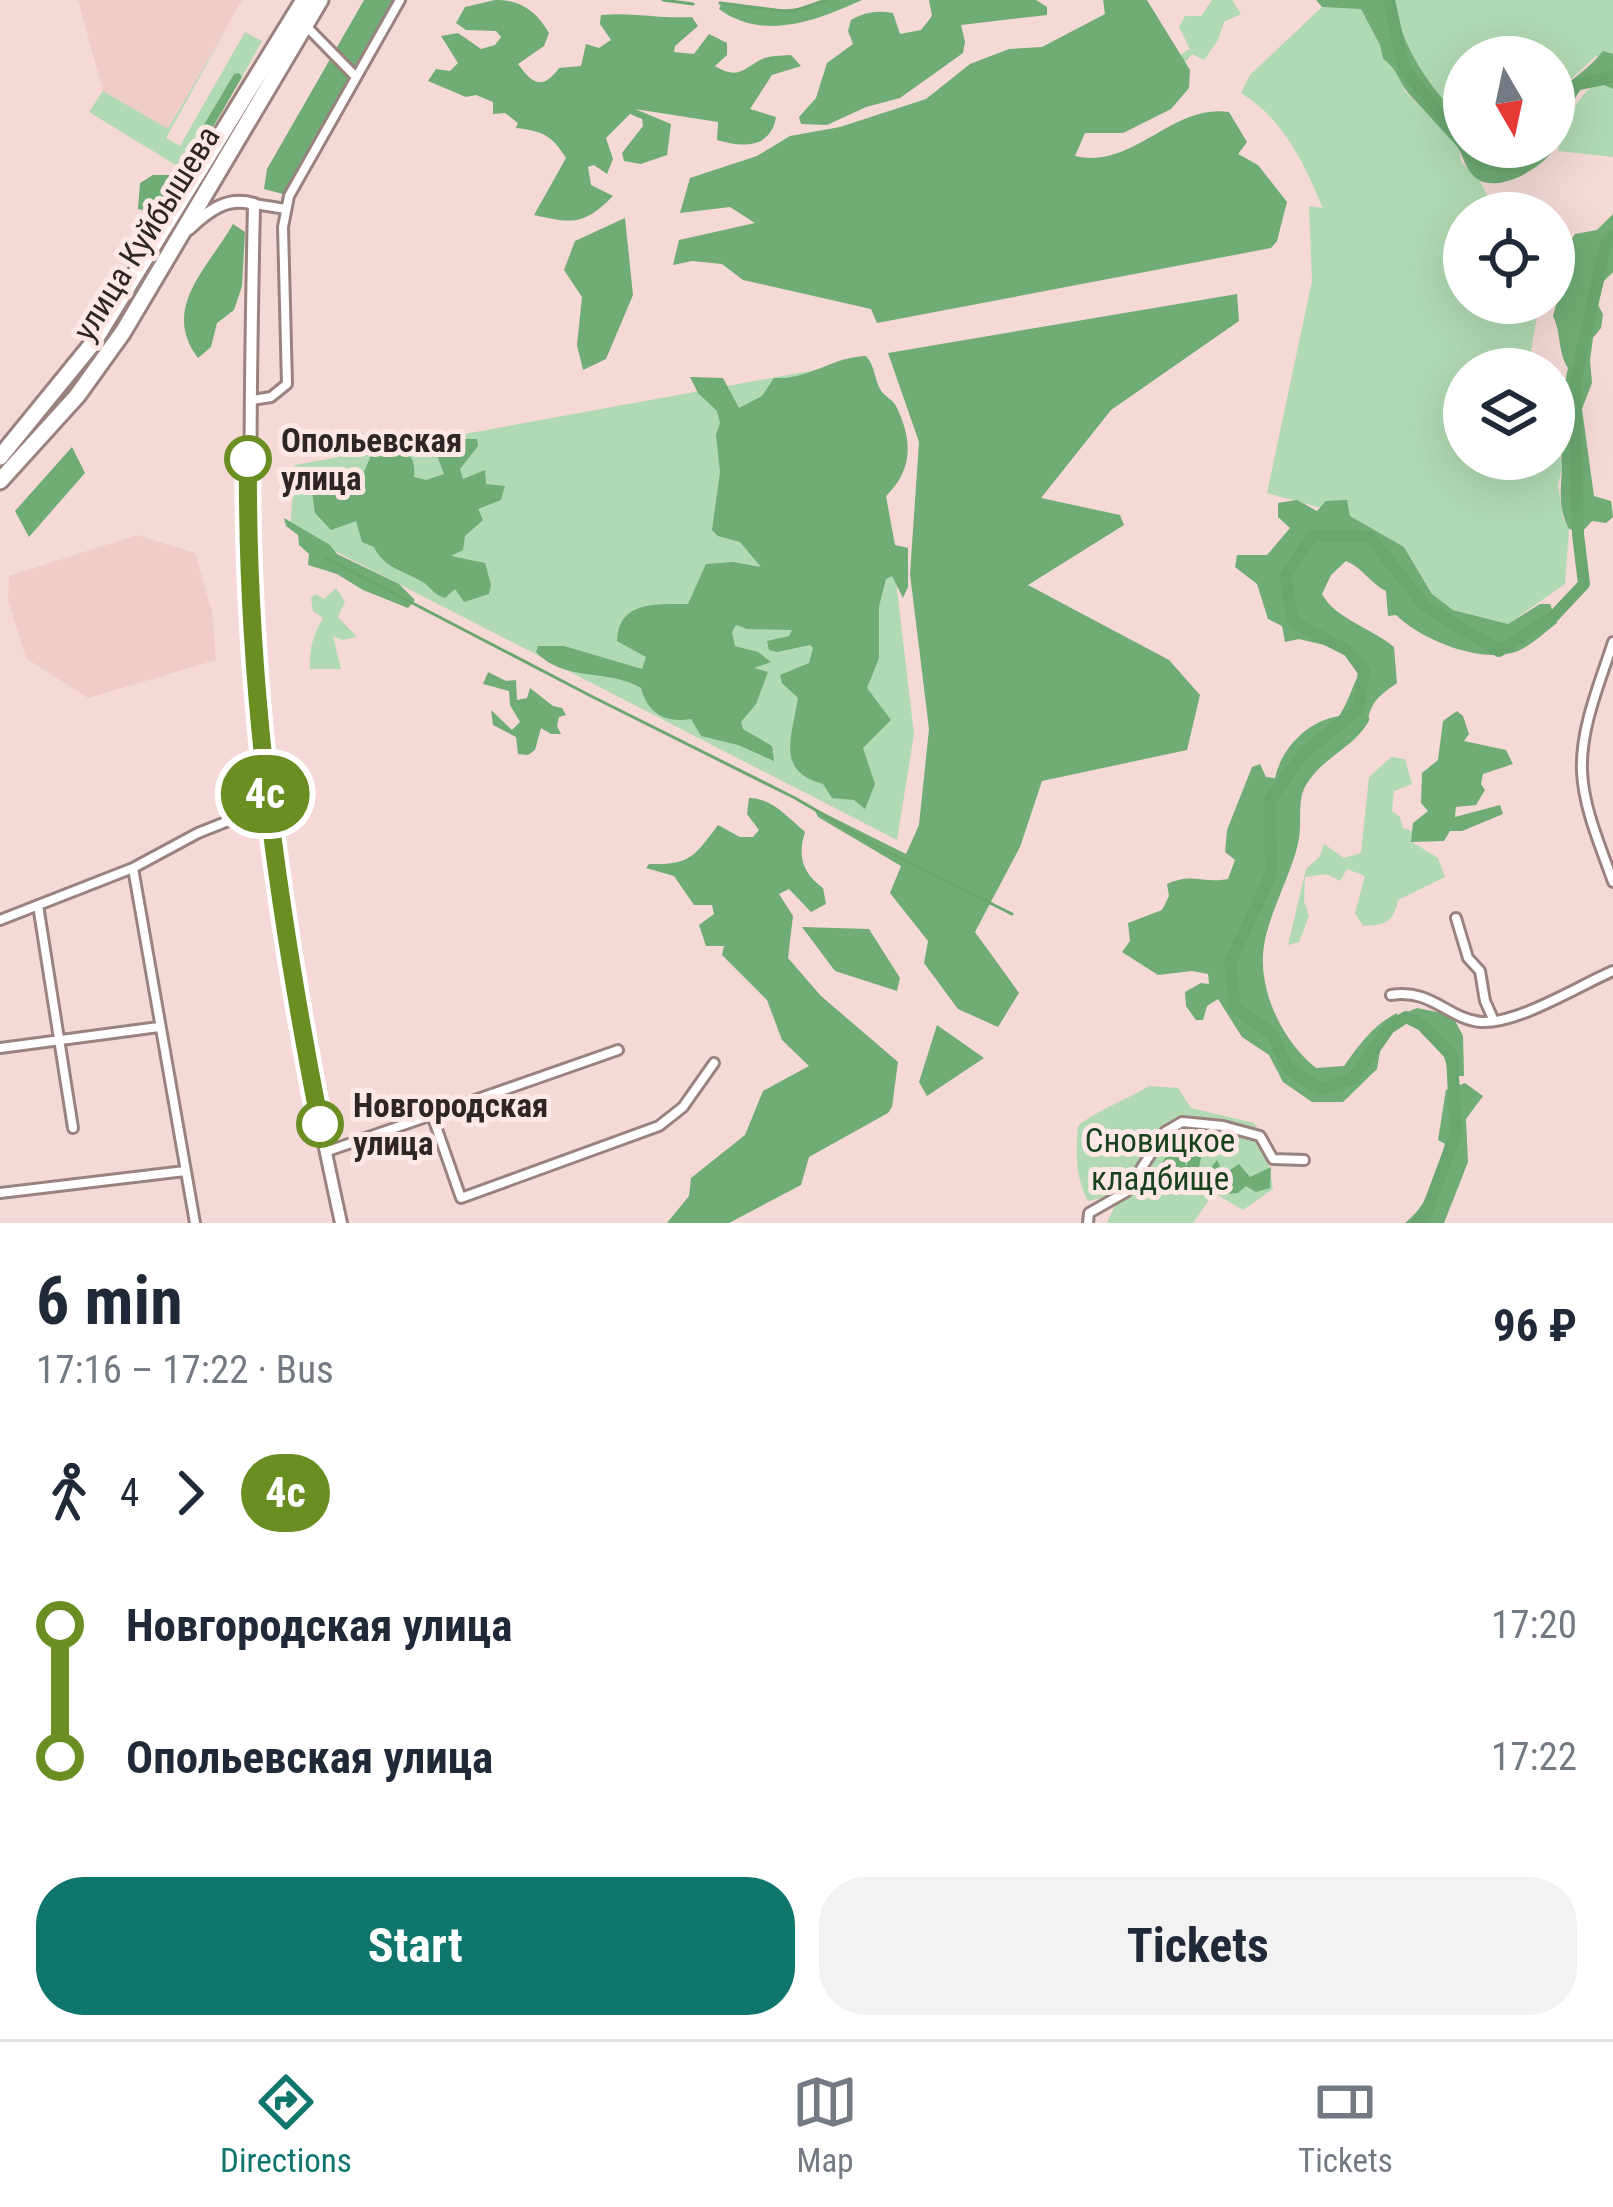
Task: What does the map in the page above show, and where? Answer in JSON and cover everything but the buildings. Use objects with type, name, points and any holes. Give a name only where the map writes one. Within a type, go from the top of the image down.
[{"type":"highway","name":"улица Куйбышева","points":[[0,457],[93,344],[304,0]]},
{"type":"highway","name":"улица Куйбышева","points":[[0,481],[77,397],[123,332],[320,0]]},
{"type":"street","points":[[250,400],[271,398],[287,385],[283,227],[296,181],[400,0]]},
{"type":"street","points":[[306,26],[356,77]]},
{"type":"street","points":[[182,236],[221,204],[286,208]]},
{"type":"street","points":[[254,204],[249,551],[266,806],[299,1020],[341,1223]]},
{"type":"street","points":[[1613,642],[1585,733],[1582,768],[1590,815],[1613,882]]},
{"type":"street","points":[[0,920],[134,868],[217,824],[266,806]]},
{"type":"street","points":[[134,868],[195,1223]]},
{"type":"street","points":[[38,905],[73,1128]]},
{"type":"street","points":[[1456,918],[1468,958],[1480,971],[1485,1001],[1499,1021]]},
{"type":"street","points":[[1391,995],[1424,997],[1468,1018],[1499,1021],[1613,971]]},
{"type":"street","points":[[0,1048],[159,1027]]},
{"type":"street","points":[[326,1152],[618,1050]]},
{"type":"street","points":[[432,1114],[461,1198],[659,1126],[683,1107],[714,1063]]},
{"type":"street","points":[[1088,1223],[1089,1214],[1126,1192],[1165,1132],[1183,1122],[1260,1136],[1273,1159],[1304,1160]]},
{"type":"street","points":[[0,1193],[185,1171]]},
{"type":"shaded area","points":[[78,0],[242,0],[168,129],[103,91]]},
{"type":"shaded area","points":[[137,535],[195,553],[212,612],[216,660],[88,698],[26,658],[8,600],[9,576]]},
{"type":"green space","points":[[364,0],[399,0],[283,194],[264,189],[267,169]]},
{"type":"green space","points":[[495,0],[527,8],[549,33],[544,46],[518,64],[538,82],[548,80],[559,68],[581,66],[586,44],[599,48],[611,40],[600,24],[601,15],[692,17],[698,26],[674,52],[694,54],[709,34],[727,43],[727,55],[715,66],[729,72],[775,56],[791,55],[801,66],[772,75],[750,109],[776,117],[762,140],[736,144],[717,140],[718,122],[635,109],[671,124],[667,155],[641,164],[624,161],[622,153],[643,126],[642,119],[630,114],[606,138],[613,159],[607,174],[594,165],[588,167],[591,185],[613,196],[578,220],[534,215],[566,158],[556,144],[540,133],[516,128],[518,123],[505,113],[493,114],[493,102],[428,81],[436,69],[450,71],[458,63],[441,36],[458,33],[481,49],[495,45],[501,37],[496,31],[466,30],[456,23],[465,7]]},
{"type":"green space","points":[[822,0],[862,0],[809,20],[772,26],[736,19],[719,9],[722,2],[786,9]]},
{"type":"green space","points":[[929,0],[1036,0],[1047,7],[1047,15],[961,25],[963,53],[900,98],[827,125],[801,124],[799,117],[816,98],[827,63],[853,44],[848,31],[851,20],[887,12],[893,13],[900,34],[921,30],[932,16]]},
{"type":"green space","points":[[1103,0],[1147,0],[1190,70],[1189,88],[1171,109],[1123,133],[1085,133],[1075,156],[1115,154],[1189,117],[1229,112],[1247,142],[1238,154],[1258,165],[1287,202],[1271,248],[877,323],[871,309],[743,280],[722,264],[692,261],[673,265],[679,240],[755,223],[730,207],[680,213],[690,178],[757,156],[790,136],[840,127],[926,99],[970,64],[1009,49],[1042,47],[1105,14]]},
{"type":"green space","points":[[1212,0],[1232,0],[1241,14],[1224,22],[1204,60],[1192,54],[1185,62],[1178,56],[1190,49],[1179,27],[1185,16],[1201,16]]},
{"type":"green space","points":[[1316,0],[1393,0],[1403,35],[1443,98],[1443,132],[1383,59],[1361,9],[1322,7]]},
{"type":"green space","points":[[1393,0],[1613,0],[1613,61],[1596,56],[1575,76],[1575,36],[1443,36],[1443,98],[1403,35]]},
{"type":"green space","points":[[1322,7],[1361,8],[1383,59],[1395,68],[1406,92],[1443,130],[1443,168],[1467,168],[1486,192],[1443,192],[1443,324],[1536,324],[1532,348],[1443,348],[1443,480],[1559,480],[1563,518],[1569,529],[1565,584],[1508,624],[1453,610],[1433,595],[1404,547],[1350,516],[1267,493],[1312,281],[1309,206],[1323,208],[1281,129],[1241,93],[1250,75]]},
{"type":"green space","points":[[225,31],[166,138],[180,146],[245,32],[262,41],[242,77],[234,74],[179,167],[89,112],[103,91],[168,129]]},
{"type":"green space","points":[[1603,51],[1613,54],[1613,89],[1588,78],[1575,96],[1575,77]]},
{"type":"green space","points":[[234,74],[242,77],[162,215],[138,209],[140,183],[153,175],[174,175]]},
{"type":"green space","points":[[1599,82],[1613,89],[1613,157],[1575,153],[1575,108]]},
{"type":"green space","points":[[1468,168],[1533,168],[1499,183],[1479,180]]},
{"type":"green space","points":[[1613,214],[1613,272],[1604,281],[1598,305],[1603,314],[1601,328],[1593,338],[1592,383],[1582,409],[1594,496],[1611,501],[1613,517],[1606,523],[1592,521],[1582,532],[1569,529],[1562,507],[1562,480],[1575,480],[1575,348],[1561,348],[1556,324],[1575,324],[1575,234],[1597,230]]},
{"type":"green space","points":[[625,218],[633,295],[606,359],[583,370],[577,345],[582,297],[564,270],[575,241]]},
{"type":"green space","points":[[233,224],[245,232],[242,286],[234,310],[217,323],[211,347],[198,358],[188,340],[186,305]]},
{"type":"green space","points":[[1237,294],[1239,321],[1111,410],[1041,498],[1120,515],[1124,525],[1028,585],[1169,660],[1200,695],[1187,750],[1042,781],[1020,847],[975,932],[1019,993],[998,1027],[958,1009],[924,963],[928,941],[890,893],[901,866],[818,817],[814,808],[906,854],[919,825],[929,729],[910,574],[919,442],[888,353]]},
{"type":"green space","points":[[866,356],[905,431],[906,465],[886,496],[895,545],[908,548],[908,587],[903,598],[892,576],[886,579],[879,606],[879,658],[867,688],[891,720],[863,748],[875,784],[865,809],[854,800],[832,798],[823,784],[798,771],[792,761],[798,698],[780,675],[809,663],[813,648],[777,652],[769,650],[767,641],[789,636],[792,630],[736,625],[732,632],[735,646],[758,652],[771,662],[754,668],[768,672],[756,704],[741,722],[743,729],[772,746],[774,761],[701,736],[691,719],[659,715],[641,688],[628,682],[560,668],[536,652],[538,646],[564,646],[642,669],[646,657],[617,641],[624,618],[632,611],[688,604],[706,564],[761,567],[740,542],[712,530],[720,472],[716,435],[720,423],[717,411],[698,393],[690,377],[723,378],[739,408],[762,396],[774,378],[799,376]]},
{"type":"green space","points":[[870,360],[914,734],[897,840],[290,528],[295,465]]},
{"type":"green space","points":[[477,439],[478,446],[460,469],[463,479],[485,470],[486,484],[505,486],[501,500],[478,509],[483,520],[465,536],[463,550],[451,556],[485,563],[489,594],[464,602],[455,589],[445,598],[388,564],[374,547],[362,542],[356,521],[331,530],[315,513],[309,472],[363,474],[374,449],[391,448],[409,455],[414,477],[426,480],[444,474],[435,450]]},
{"type":"green space","points":[[72,447],[85,473],[29,537],[15,511]]},
{"type":"green space","points":[[1297,500],[1317,511],[1326,501],[1347,500],[1350,516],[1404,547],[1432,594],[1453,610],[1508,624],[1540,604],[1550,604],[1557,623],[1518,651],[1487,655],[1453,648],[1396,615],[1388,616],[1386,591],[1346,561],[1331,575],[1322,594],[1335,610],[1394,647],[1397,683],[1376,701],[1359,735],[1319,768],[1303,791],[1299,839],[1267,932],[1263,962],[1269,997],[1283,1030],[1316,1068],[1344,1066],[1374,1029],[1397,1013],[1399,1018],[1384,1027],[1377,1069],[1343,1102],[1312,1102],[1283,1082],[1269,1055],[1242,1037],[1218,999],[1207,1006],[1203,1020],[1196,1020],[1186,1006],[1185,992],[1209,984],[1208,974],[1158,975],[1122,952],[1130,941],[1128,923],[1162,910],[1169,896],[1167,884],[1228,879],[1235,860],[1225,852],[1227,830],[1252,767],[1260,764],[1266,777],[1275,778],[1298,737],[1317,723],[1339,716],[1364,672],[1349,651],[1299,639],[1285,642],[1282,626],[1268,619],[1257,584],[1235,567],[1237,555],[1267,555],[1290,528],[1278,517],[1278,503]]},
{"type":"green space","points":[[284,518],[337,554],[399,584],[415,600],[408,608],[308,565],[309,554]]},
{"type":"green space","points":[[336,588],[345,602],[338,617],[357,637],[342,640],[333,636],[341,669],[310,669],[312,642],[323,618],[313,611],[311,598],[315,594],[324,599]]},
{"type":"green space","points":[[488,672],[506,681],[516,680],[517,700],[527,698],[530,688],[562,708],[566,715],[559,717],[557,726],[561,734],[541,728],[535,750],[518,754],[516,737],[493,725],[491,710],[512,730],[520,722],[510,705],[509,691],[483,684]]},
{"type":"green space","points":[[1457,711],[1469,734],[1464,741],[1506,750],[1513,764],[1483,774],[1485,790],[1476,805],[1456,807],[1455,817],[1500,805],[1503,814],[1462,831],[1450,831],[1444,841],[1411,842],[1413,823],[1428,811],[1421,803],[1422,773],[1438,760],[1443,721]]},
{"type":"green space","points":[[1391,757],[1405,759],[1412,784],[1394,791],[1392,811],[1403,828],[1412,831],[1412,842],[1438,858],[1445,877],[1398,900],[1387,921],[1363,926],[1355,913],[1365,876],[1347,869],[1340,881],[1326,874],[1305,877],[1309,916],[1299,942],[1288,945],[1306,869],[1320,856],[1324,844],[1344,858],[1361,853],[1369,777]]},
{"type":"green space","points":[[749,798],[772,805],[805,832],[804,864],[823,888],[826,904],[811,912],[789,889],[779,894],[793,916],[788,958],[821,996],[898,1062],[892,1107],[809,1157],[801,1185],[729,1223],[667,1223],[689,1196],[691,1178],[745,1135],[763,1091],[809,1066],[782,1040],[767,1000],[722,955],[724,946],[706,946],[699,925],[714,914],[712,905],[694,905],[674,876],[646,868],[690,857],[718,825],[740,837],[753,837],[759,830],[747,814]]},
{"type":"green space","points":[[802,927],[869,929],[900,978],[897,991],[835,971]]},
{"type":"green space","points":[[1417,1008],[1452,1015],[1463,1036],[1464,1076],[1450,1076],[1444,1057],[1405,1013]]},
{"type":"green space","points":[[937,1025],[984,1058],[927,1096],[919,1082]]},
{"type":"green space","points":[[1465,1083],[1483,1096],[1466,1119],[1468,1162],[1444,1223],[1405,1223],[1426,1197],[1438,1167],[1445,1144],[1438,1140],[1446,1090]]},
{"type":"green space","name":"Сновицкое кладбище","points":[[1149,1086],[1178,1088],[1191,1108],[1254,1123],[1264,1138],[1273,1189],[1243,1210],[1214,1193],[1193,1223],[1107,1223],[1117,1201],[1114,1195],[1088,1201],[1079,1174],[1078,1126]]},
{"type":"green space","points":[[1194,1148],[1202,1154],[1199,1167],[1206,1174],[1217,1160],[1224,1174],[1239,1164],[1250,1177],[1271,1167],[1270,1188],[1256,1192],[1246,1186],[1226,1194],[1225,1185],[1211,1189],[1169,1172],[1173,1163],[1162,1163],[1177,1151],[1187,1166],[1188,1151]]},
{"type":"waterway","points":[[663,0],[693,4]]},
{"type":"waterway","points":[[720,3],[791,12],[826,0]]},
{"type":"waterway","points":[[1389,0],[1404,69],[1443,118]]},
{"type":"waterway","points":[[1575,85],[1613,77]]},
{"type":"waterway","points":[[1417,1223],[1426,1213],[1456,1133],[1452,1056],[1422,1025],[1406,1017],[1389,1028],[1354,1078],[1321,1089],[1289,1070],[1272,1034],[1235,1008],[1230,963],[1271,874],[1270,800],[1302,755],[1358,709],[1364,672],[1349,651],[1294,623],[1285,577],[1313,535],[1370,537],[1425,606],[1499,651],[1553,617],[1584,584],[1578,534],[1575,383],[1605,247],[1613,235]]},
{"type":"waterway","points":[[326,558],[1012,914]]},
{"type":"bus line","name":"4с","points":[[248,459],[249,551],[266,806],[320,1124]]},
{"type":"place","name":"Опольевская улица","points":[[248,459]]},
{"type":"place","name":"Новгородская улица","points":[[320,1124]]}]
